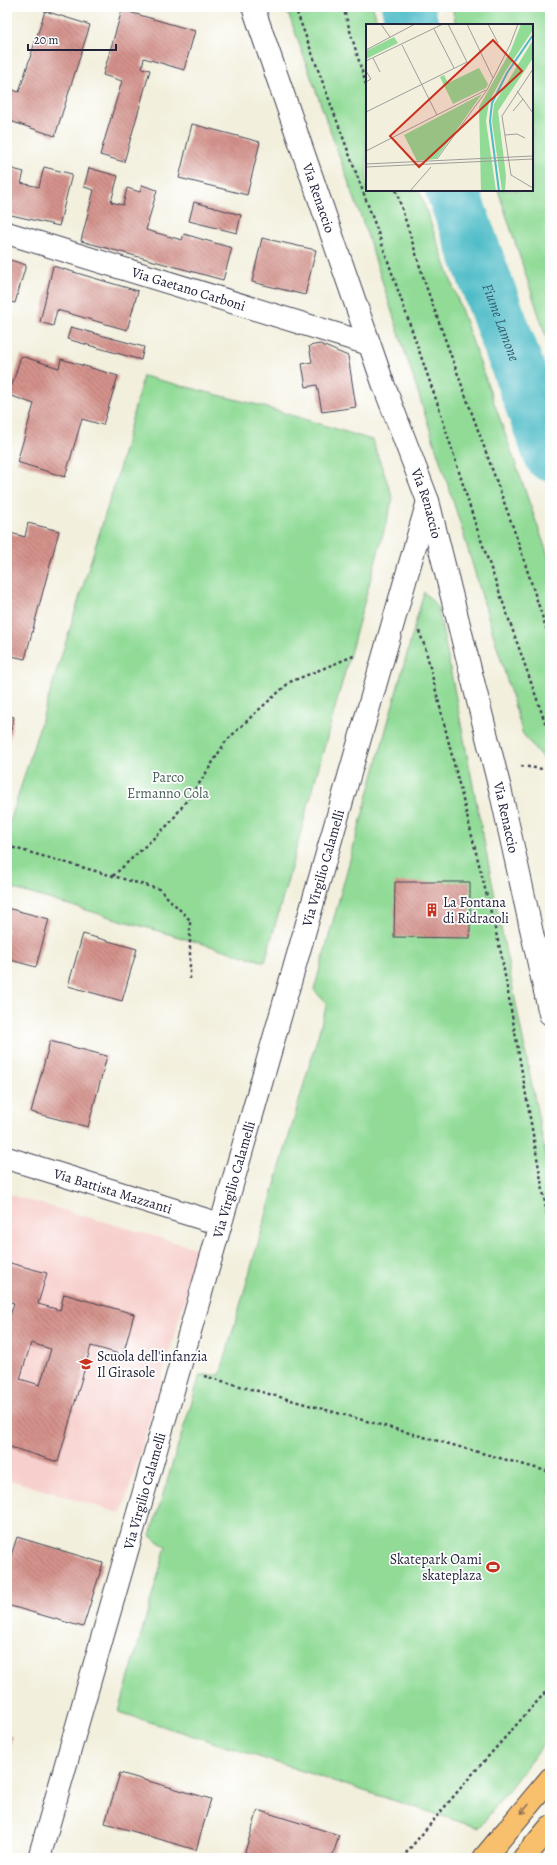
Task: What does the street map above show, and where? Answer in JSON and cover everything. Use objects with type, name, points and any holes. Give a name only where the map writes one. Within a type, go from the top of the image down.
[{"type":"main road","points":[[484,1858],[550,1779]]},
{"type":"main road","points":[[524,1858],[550,1827]]},
{"type":"street","name":"Via Renaccio","points":[[253,7],[369,344],[428,501],[501,793],[550,1014]]},
{"type":"street","name":"Via Gaetano Carboni","points":[[7,233],[369,344]]},
{"type":"street","name":"Via Virgilio Calamelli","points":[[39,1858],[428,501]]},
{"type":"street","name":"Via Battista Mazzanti","points":[[7,1158],[220,1224]]},
{"type":"path","points":[[295,7],[376,227],[440,411],[475,523],[545,722],[550,730]]},
{"type":"path","points":[[343,7],[366,85]]},
{"type":"path","points":[[396,191],[427,289],[513,527],[550,640]]},
{"type":"path","points":[[113,876],[170,823],[201,781],[226,741],[253,714],[290,682],[356,655],[359,648]]},
{"type":"path","points":[[7,846],[159,889],[190,920],[190,979]]},
{"type":"path","points":[[179,1369],[550,1472]]},
{"type":"path","points":[[402,1858],[469,1778],[550,1687]]},
{"type":"shaded area","name":"Scuola dell'infanzia Il Girasole","points":[[7,1194],[199,1249],[122,1514],[7,1479]]},
{"type":"green space","points":[[286,7],[373,7],[378,24],[366,24],[366,191],[419,191],[550,561],[550,767],[523,734],[461,526],[366,231]]},
{"type":"green space","points":[[452,7],[550,7],[550,349],[498,191],[533,191],[533,24],[456,24]]},
{"type":"green space","name":"Parco Ermanno Cola","points":[[143,376],[258,405],[372,440],[393,498],[265,962],[7,887],[7,822],[10,822],[118,473]]},
{"type":"green space","points":[[424,592],[438,607],[550,1177],[550,1736],[479,1828],[119,1712],[166,1547],[150,1536],[200,1375],[220,1375],[327,1004],[314,990]]},
{"type":"building","points":[[122,10],[195,31],[184,70],[144,58],[142,68],[150,70],[124,162],[100,155],[122,81],[103,75]]},
{"type":"building","points":[[45,11],[90,25],[55,136],[7,120],[7,88],[19,92]]},
{"type":"building","points":[[192,124],[260,142],[247,195],[179,178]]},
{"type":"building","points":[[44,167],[72,174],[59,226],[7,214],[7,176],[9,168],[24,172],[21,183],[39,187]]},
{"type":"building","points":[[89,168],[118,176],[111,202],[123,205],[127,188],[140,192],[142,185],[157,190],[146,230],[182,240],[184,234],[232,248],[223,280],[81,241],[94,190],[84,187]]},
{"type":"building","points":[[194,202],[241,215],[237,233],[189,221]]},
{"type":"building","points":[[262,238],[316,250],[305,295],[252,282]]},
{"type":"building","points":[[7,259],[26,265],[15,303],[7,301]]},
{"type":"building","points":[[53,266],[138,291],[127,330],[57,310],[53,326],[40,322]]},
{"type":"building","points":[[71,327],[144,347],[141,360],[67,339]]},
{"type":"building","points":[[320,344],[348,356],[356,407],[322,412],[317,385],[306,387],[302,364],[312,362],[309,346]]},
{"type":"building","points":[[21,356],[59,368],[61,359],[118,376],[103,425],[82,419],[65,477],[17,462],[34,404],[9,395]]},
{"type":"building","points":[[28,523],[59,531],[25,659],[7,655],[7,532],[25,537]]},
{"type":"building","points":[[7,715],[14,717],[8,745],[7,745]]},
{"type":"building","name":"La Fontana di Ridracoli","points":[[395,882],[470,882],[470,938],[394,937]]},
{"type":"building","points":[[7,908],[49,919],[36,967],[7,959]]},
{"type":"building","points":[[83,934],[137,949],[122,1001],[68,986]]},
{"type":"building","points":[[50,1041],[107,1056],[88,1127],[31,1112]]},
{"type":"building","points":[[10,1263],[47,1273],[38,1304],[60,1310],[64,1294],[134,1314],[123,1355],[91,1346],[58,1462],[7,1446],[7,1326],[14,1303],[7,1301],[7,1274]],"holes":[[[31,1343],[51,1349],[40,1385],[20,1379]]]},
{"type":"building","points":[[17,1537],[103,1563],[83,1627],[7,1605],[7,1568]]},
{"type":"building","points":[[7,1735],[12,1737],[7,1755]]},
{"type":"building","points":[[120,1773],[211,1799],[196,1850],[105,1823]]},
{"type":"building","points":[[258,1810],[339,1835],[332,1858],[243,1858]]},
{"type":"waterway","name":"Fiume Lamone","points":[[408,7],[412,24]]},
{"type":"waterway","name":"Fiume Lamone","points":[[452,191],[550,455]]},
{"type":"place","name":"La Fontana di Ridracoli","points":[[432,910]]},
{"type":"place","name":"Scuola dell'infanzia Il Girasole","points":[[86,1364]]},
{"type":"place","name":"Skatepark Oami skateplaza","points":[[493,1567]]}]
